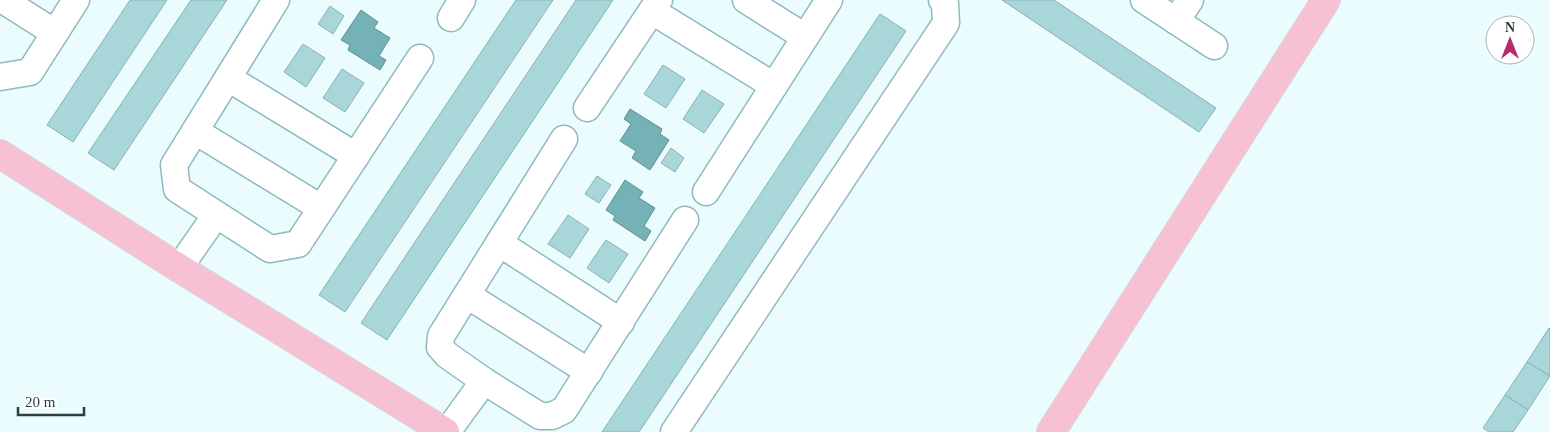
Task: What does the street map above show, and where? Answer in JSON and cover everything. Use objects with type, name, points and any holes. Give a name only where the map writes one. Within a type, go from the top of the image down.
[{"type":"main road","points":[[1051,432],[1326,0]]},
{"type":"main road","points":[[0,154],[179,268],[446,432]]},
{"type":"street","points":[[3,0],[55,33]]},
{"type":"street","points":[[0,77],[30,72],[76,0]]},
{"type":"street","points":[[276,0],[174,165],[177,189],[270,249],[298,244],[420,58]]},
{"type":"street","points":[[746,0],[805,37]]},
{"type":"street","points":[[706,192],[829,0]]},
{"type":"street","points":[[674,432],[946,23],[945,4],[942,0]]},
{"type":"street","points":[[1144,0],[1183,10],[1214,46]]},
{"type":"street","points":[[587,108],[655,6],[774,86]]},
{"type":"street","points":[[228,78],[356,156]]},
{"type":"street","points":[[194,131],[321,208]]},
{"type":"street","points":[[564,139],[441,336],[440,347],[447,355],[484,381],[540,416],[552,416],[564,410],[685,220]]},
{"type":"street","points":[[179,268],[216,215]]},
{"type":"street","points":[[499,243],[621,322]]},
{"type":"street","points":[[467,295],[589,372]]},
{"type":"street","points":[[446,432],[484,381]]},
{"type":"water","points":[[361,10],[378,22],[374,28],[390,38],[379,56],[386,60],[380,70],[348,50],[350,45],[341,40]]},
{"type":"water","points":[[630,109],[662,129],[660,134],[669,140],[650,170],[632,158],[636,151],[620,141],[631,124],[624,119]]},
{"type":"water","points":[[625,180],[643,192],[639,198],[655,208],[644,226],[651,231],[645,241],[613,220],[615,216],[606,210]]},
{"type":"building","points":[[130,0],[167,0],[73,142],[47,125]]},
{"type":"building","points":[[191,0],[227,0],[114,170],[88,153]]},
{"type":"building","points":[[516,0],[553,0],[345,312],[319,295]]},
{"type":"building","points":[[576,0],[613,0],[387,340],[361,323]]},
{"type":"building","points":[[1002,0],[1054,0],[1216,108],[1199,132]]},
{"type":"building","points":[[330,6],[344,16],[333,34],[318,24]]},
{"type":"building","points":[[880,14],[906,31],[639,432],[602,432]]},
{"type":"building","points":[[303,44],[325,58],[306,87],[284,72]]},
{"type":"building","points":[[663,65],[685,79],[666,108],[644,94]]},
{"type":"building","points":[[342,69],[364,83],[345,112],[323,98]]},
{"type":"building","points":[[702,90],[724,104],[704,133],[683,119]]},
{"type":"building","points":[[671,148],[684,158],[675,172],[661,163]]},
{"type":"building","points":[[597,176],[611,185],[599,203],[585,194]]},
{"type":"building","points":[[568,215],[589,229],[570,258],[548,244]]},
{"type":"building","points":[[606,240],[628,254],[609,283],[587,268]]},
{"type":"building","points":[[1550,329],[1550,376],[1527,362]]},
{"type":"building","points":[[1527,362],[1550,376],[1528,410],[1505,395]]},
{"type":"building","points":[[1505,395],[1528,410],[1513,432],[1489,432],[1483,428]]}]
